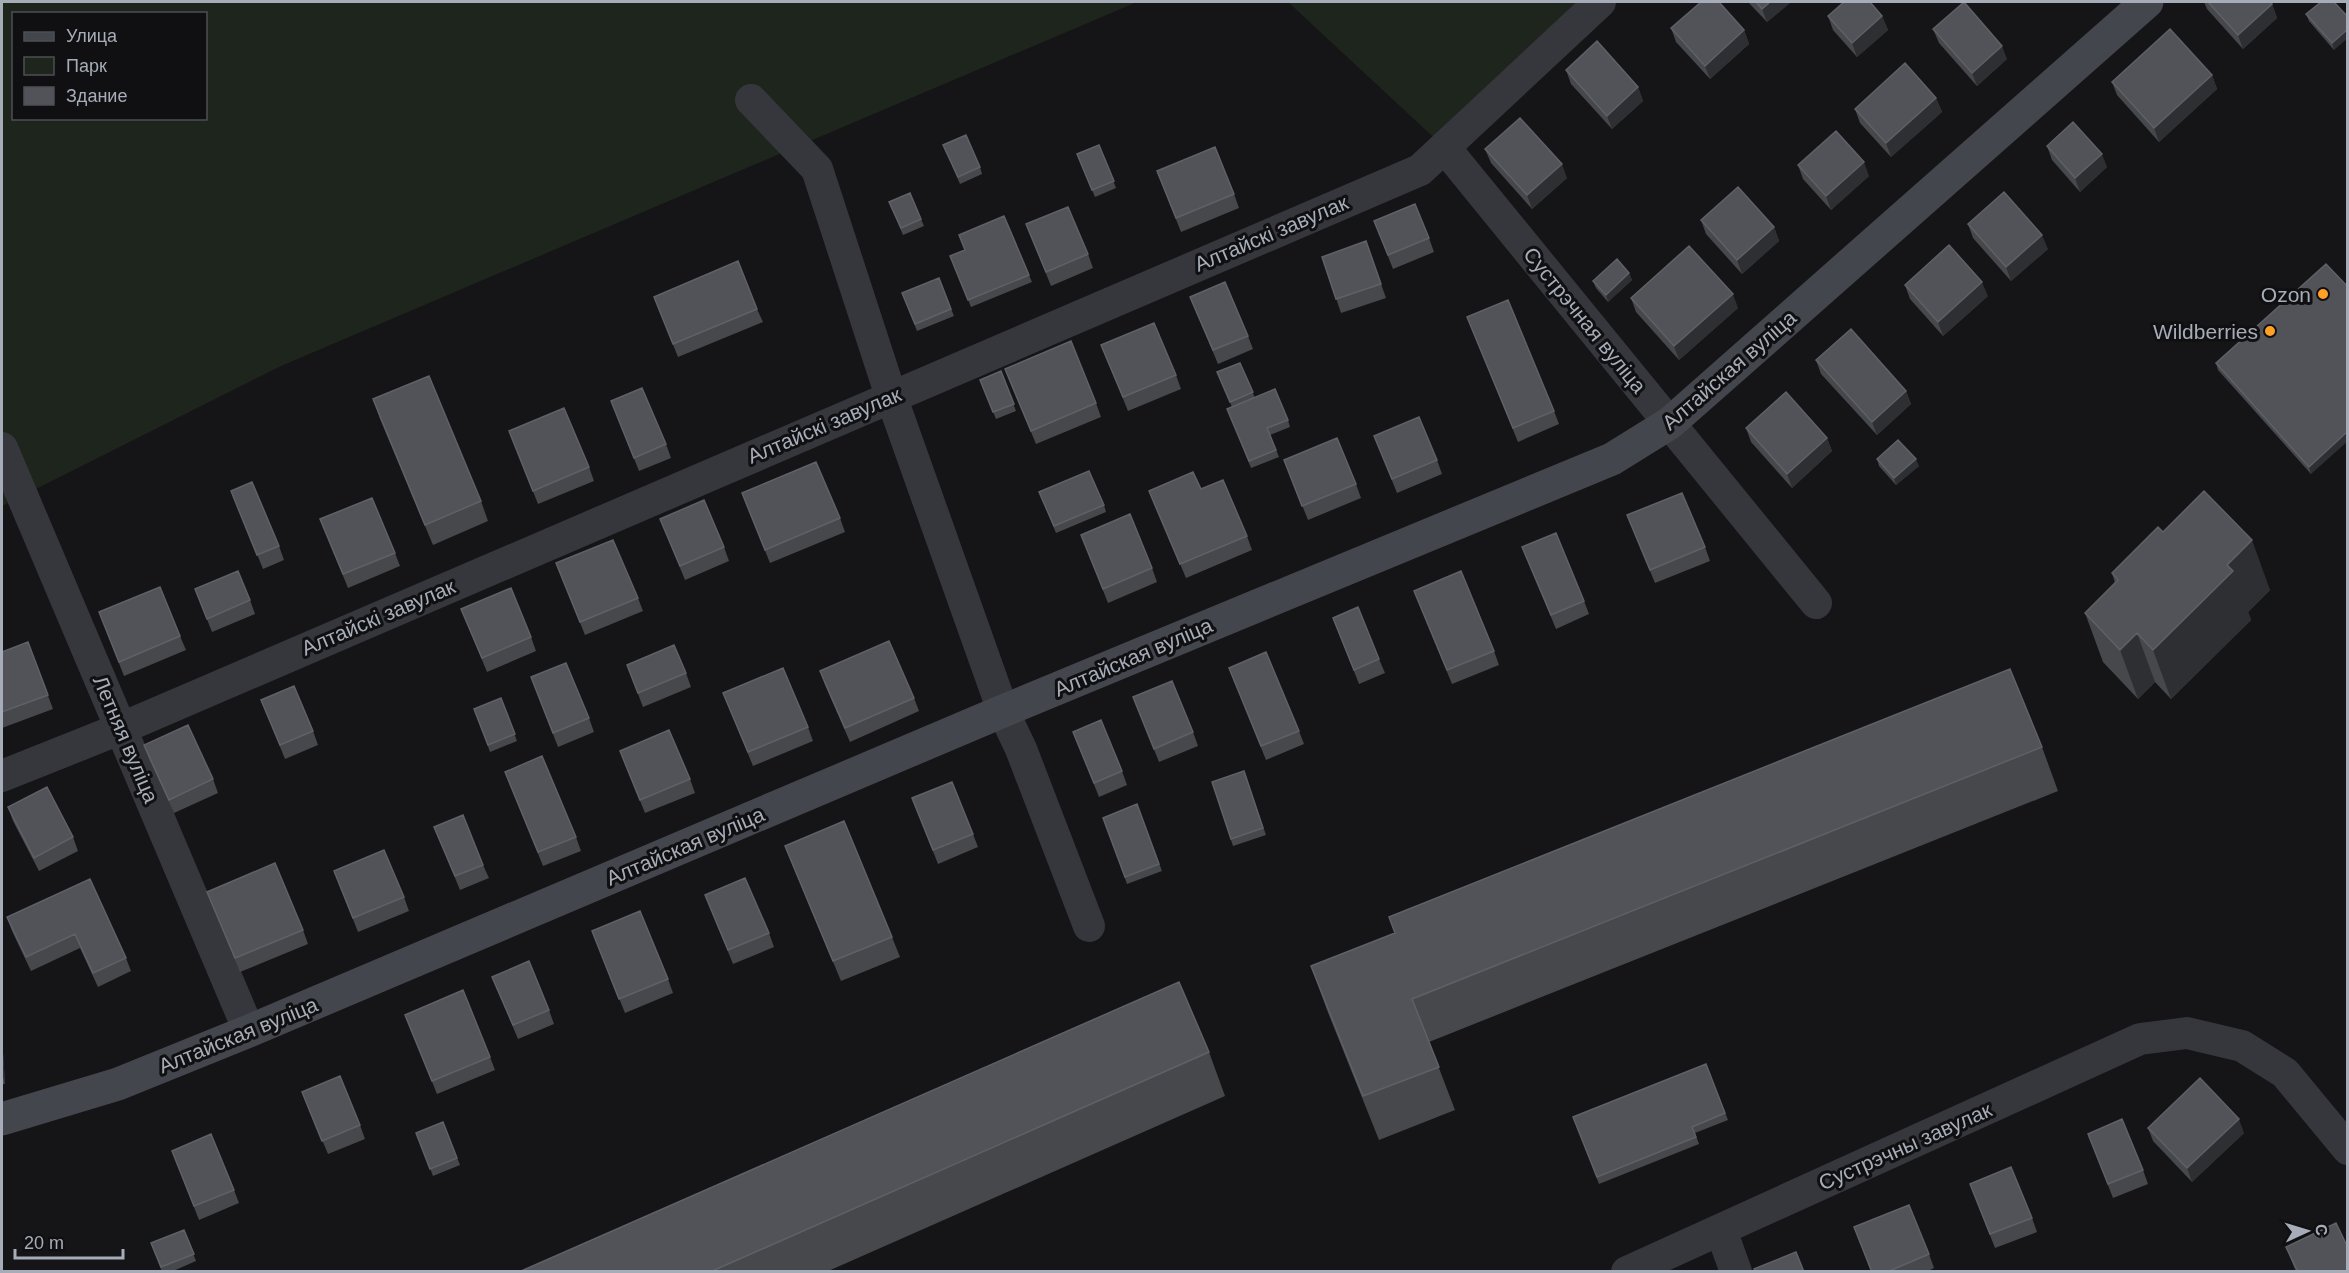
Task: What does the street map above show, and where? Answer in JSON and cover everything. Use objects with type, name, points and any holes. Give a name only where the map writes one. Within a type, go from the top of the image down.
[{"type":"main road","name":"Алтайская вуліца","points":[[2,1119],[118,1084],[249,1031],[1003,711],[1612,459],[1670,423],[2147,2]]},
{"type":"street","name":"Алтайскі завулак","points":[[2,776],[122,728],[1420,170],[1600,2]]},
{"type":"street","points":[[751,100],[817,169],[891,396],[1003,711],[1021,749],[1089,926]]},
{"type":"street","name":"Сустрэчная вуліца","points":[[1445,148],[1815,603]]},
{"type":"street","name":"Летняя вуліца","points":[[2,448],[249,1031]]},
{"type":"street","name":"Сустрэчны завулак","points":[[1627,1272],[2140,1039],[2187,1033],[2242,1046],[2285,1073],[2348,1149]]},
{"type":"street","points":[[1721,1230],[1736,1272]]},
{"type":"green space","points":[[2,2],[1137,2],[281,366],[2,506]]},
{"type":"green space","points":[[1288,2],[1602,2],[1445,148]]},
{"type":"building","points":[[1701,2],[1719,2],[1744,30],[1705,66],[1671,28]]},
{"type":"building","points":[[1756,2],[1770,2],[1762,9]]},
{"type":"building","points":[[1844,2],[1870,2],[1882,16],[1852,43],[1828,16]]},
{"type":"building","points":[[1964,2],[2002,46],[1972,73],[1933,29]]},
{"type":"building","points":[[2208,2],[2269,2],[2272,4],[2238,35]]},
{"type":"building","points":[[2321,2],[2334,2],[2348,17],[2348,29],[2332,43],[2306,14]]},
{"type":"building","points":[[2170,29],[2212,75],[2154,128],[2112,82]]},
{"type":"building","points":[[1597,41],[1638,87],[1607,116],[1566,70]]},
{"type":"building","points":[[1905,63],[1936,98],[1886,143],[1855,109]]},
{"type":"building","points":[[1520,118],[1562,164],[1527,195],[1485,149]]},
{"type":"building","points":[[2073,122],[2102,154],[2075,178],[2047,146]]},
{"type":"building","points":[[1836,131],[1864,162],[1826,196],[1798,165]]},
{"type":"building","points":[[966,135],[980,167],[958,177],[943,145]]},
{"type":"building","points":[[1099,145],[1114,181],[1092,190],[1077,154]]},
{"type":"building","points":[[1215,147],[1234,194],[1176,218],[1157,171]]},
{"type":"building","points":[[1738,187],[1774,227],[1737,260],[1701,220]]},
{"type":"building","points":[[2004,192],[2042,235],[2006,267],[1968,224]]},
{"type":"building","points":[[910,193],[921,219],[901,228],[889,202]]},
{"type":"building","points":[[1415,204],[1429,238],[1388,255],[1374,221]]},
{"type":"building","points":[[1068,207],[1088,254],[1046,272],[1026,224]]},
{"type":"building","points":[[1004,216],[1029,275],[968,300],[950,256],[965,250],[959,235]]},
{"type":"building","points":[[1366,241],[1381,284],[1336,299],[1322,257]]},
{"type":"building","points":[[1949,245],[1982,282],[1938,322],[1905,285]]},
{"type":"building","points":[[1689,246],[1733,294],[1674,346],[1631,298]]},
{"type":"building","points":[[1617,259],[1629,273],[1606,295],[1593,281]]},
{"type":"building","points":[[738,261],[757,309],[673,344],[654,297]]},
{"type":"building","points":[[2326,264],[2348,287],[2348,431],[2309,467],[2216,363]]},
{"type":"building","points":[[939,278],[951,309],[915,324],[902,293]]},
{"type":"building","points":[[1225,282],[1248,336],[1213,350],[1190,297]]},
{"type":"building","points":[[1508,300],[1554,411],[1513,428],[1467,317]]},
{"type":"building","points":[[1154,323],[1176,375],[1123,397],[1101,345]]},
{"type":"building","points":[[1851,329],[1906,391],[1872,422],[1816,360]]},
{"type":"building","points":[[1071,341],[1096,403],[1031,431],[1005,369]]},
{"type":"building","points":[[1240,363],[1253,392],[1230,402],[1217,372]]},
{"type":"building","points":[[1001,371],[1014,404],[993,412],[980,380]]},
{"type":"building","points":[[429,376],[481,501],[425,525],[373,399]]},
{"type":"building","points":[[642,388],[666,444],[634,458],[611,401]]},
{"type":"building","points":[[1275,389],[1288,420],[1267,428],[1276,450],[1249,461],[1227,409]]},
{"type":"building","points":[[1786,392],[1827,438],[1787,474],[1746,428]]},
{"type":"building","points":[[564,408],[589,467],[533,491],[509,431]]},
{"type":"building","points":[[1419,417],[1437,460],[1392,479],[1374,436]]},
{"type":"building","points":[[1337,438],[1356,484],[1302,506],[1284,460]]},
{"type":"building","points":[[1898,440],[1916,459],[1894,478],[1877,459]]},
{"type":"building","points":[[816,462],[840,518],[765,550],[742,493]]},
{"type":"building","points":[[1089,471],[1104,505],[1054,526],[1039,492]]},
{"type":"building","points":[[1193,472],[1201,489],[1223,480],[1247,536],[1180,564],[1149,491]]},
{"type":"building","points":[[252,482],[279,546],[257,555],[231,491]]},
{"type":"building","points":[[2204,491],[2252,540],[2227,565],[2233,571],[2153,650],[2137,633],[2120,650],[2085,613],[2118,580],[2112,573],[2158,527],[2163,532]]},
{"type":"building","points":[[1682,493],[1705,547],[1650,570],[1627,515]]},
{"type":"building","points":[[372,498],[395,553],[343,574],[320,519]]},
{"type":"building","points":[[704,500],[724,547],[680,566],[660,519]]},
{"type":"building","points":[[1130,514],[1152,568],[1103,589],[1081,535]]},
{"type":"building","points":[[1556,533],[1584,601],[1551,615],[1522,547]]},
{"type":"building","points":[[613,540],[638,598],[580,622],[556,563]]},
{"type":"building","points":[[238,571],[250,600],[207,619],[195,589]]},
{"type":"building","points":[[1461,571],[1494,651],[1447,670],[1414,591]]},
{"type":"building","points":[[160,587],[180,636],[119,662],[99,612]]},
{"type":"building","points":[[511,588],[531,637],[482,658],[461,609]]},
{"type":"building","points":[[1358,607],[1379,659],[1354,670],[1333,618]]},
{"type":"building","points":[[889,641],[914,698],[845,728],[820,671]]},
{"type":"building","points":[[28,642],[48,695],[2,712],[2,652]]},
{"type":"building","points":[[674,645],[686,673],[638,693],[627,665]]},
{"type":"building","points":[[1266,652],[1299,731],[1261,746],[1229,668]]},
{"type":"building","points":[[566,663],[589,718],[553,733],[531,677]]},
{"type":"building","points":[[783,668],[808,727],[748,752],[723,693]]},
{"type":"building","points":[[2010,669],[2042,747],[1412,999],[1439,1067],[1363,1096],[1311,966],[1395,933],[1389,917]]},
{"type":"building","points":[[1172,681],[1193,732],[1154,749],[1133,697]]},
{"type":"building","points":[[294,686],[313,731],[280,745],[261,700]]},
{"type":"building","points":[[501,698],[515,734],[488,745],[474,709]]},
{"type":"building","points":[[1101,720],[1122,771],[1094,783],[1073,732]]},
{"type":"building","points":[[188,725],[213,779],[169,800],[144,745]]},
{"type":"building","points":[[669,730],[690,779],[640,800],[620,751]]},
{"type":"building","points":[[542,756],[576,837],[538,852],[505,772]]},
{"type":"building","points":[[1244,771],[1263,828],[1231,839],[1212,782]]},
{"type":"building","points":[[952,782],[973,834],[933,850],[912,798]]},
{"type":"building","points":[[47,787],[73,837],[34,858],[8,807]]},
{"type":"building","points":[[1137,804],[1159,864],[1125,877],[1103,818]]},
{"type":"building","points":[[463,815],[483,865],[455,876],[434,827]]},
{"type":"building","points":[[844,821],[892,937],[833,961],[785,846]]},
{"type":"building","points":[[384,850],[404,897],[353,918],[334,871]]},
{"type":"building","points":[[275,863],[303,930],[235,958],[207,892]]},
{"type":"building","points":[[745,878],[769,933],[728,950],[705,895]]},
{"type":"building","points":[[90,879],[126,958],[93,973],[75,934],[26,957],[7,917]]},
{"type":"building","points":[[640,911],[668,979],[619,999],[592,931]]},
{"type":"building","points":[[529,961],[549,1010],[513,1025],[492,977]]},
{"type":"building","points":[[1179,982],[1209,1052],[710,1272],[519,1272]]},
{"type":"building","points":[[463,990],[490,1057],[432,1081],[405,1015]]},
{"type":"building","points":[[1706,1064],[1725,1113],[1692,1127],[1696,1137],[1597,1177],[1573,1117]]},
{"type":"building","points":[[340,1076],[360,1125],[322,1141],[302,1092]]},
{"type":"building","points":[[2200,1078],[2239,1119],[2187,1168],[2148,1128]]},
{"type":"building","points":[[2122,1119],[2143,1170],[2108,1184],[2088,1134]]},
{"type":"building","points":[[443,1122],[457,1158],[430,1169],[416,1133]]},
{"type":"building","points":[[211,1134],[234,1190],[194,1206],[172,1151]]},
{"type":"building","points":[[2011,1167],[2032,1218],[1990,1234],[1970,1184]]},
{"type":"building","points":[[1909,1205],[1929,1254],[1887,1272],[1872,1272],[1854,1227]]},
{"type":"building","points":[[2336,1223],[2348,1248],[2348,1272],[2298,1272],[2286,1247]]},
{"type":"building","points":[[184,1230],[194,1254],[161,1267],[151,1243]]},
{"type":"building","points":[[1796,1252],[1804,1272],[1755,1272],[1754,1269]]},
{"type":"place","name":"Ozon","points":[[2323,294]]},
{"type":"place","name":"Wildberries","points":[[2270,331]]}]
